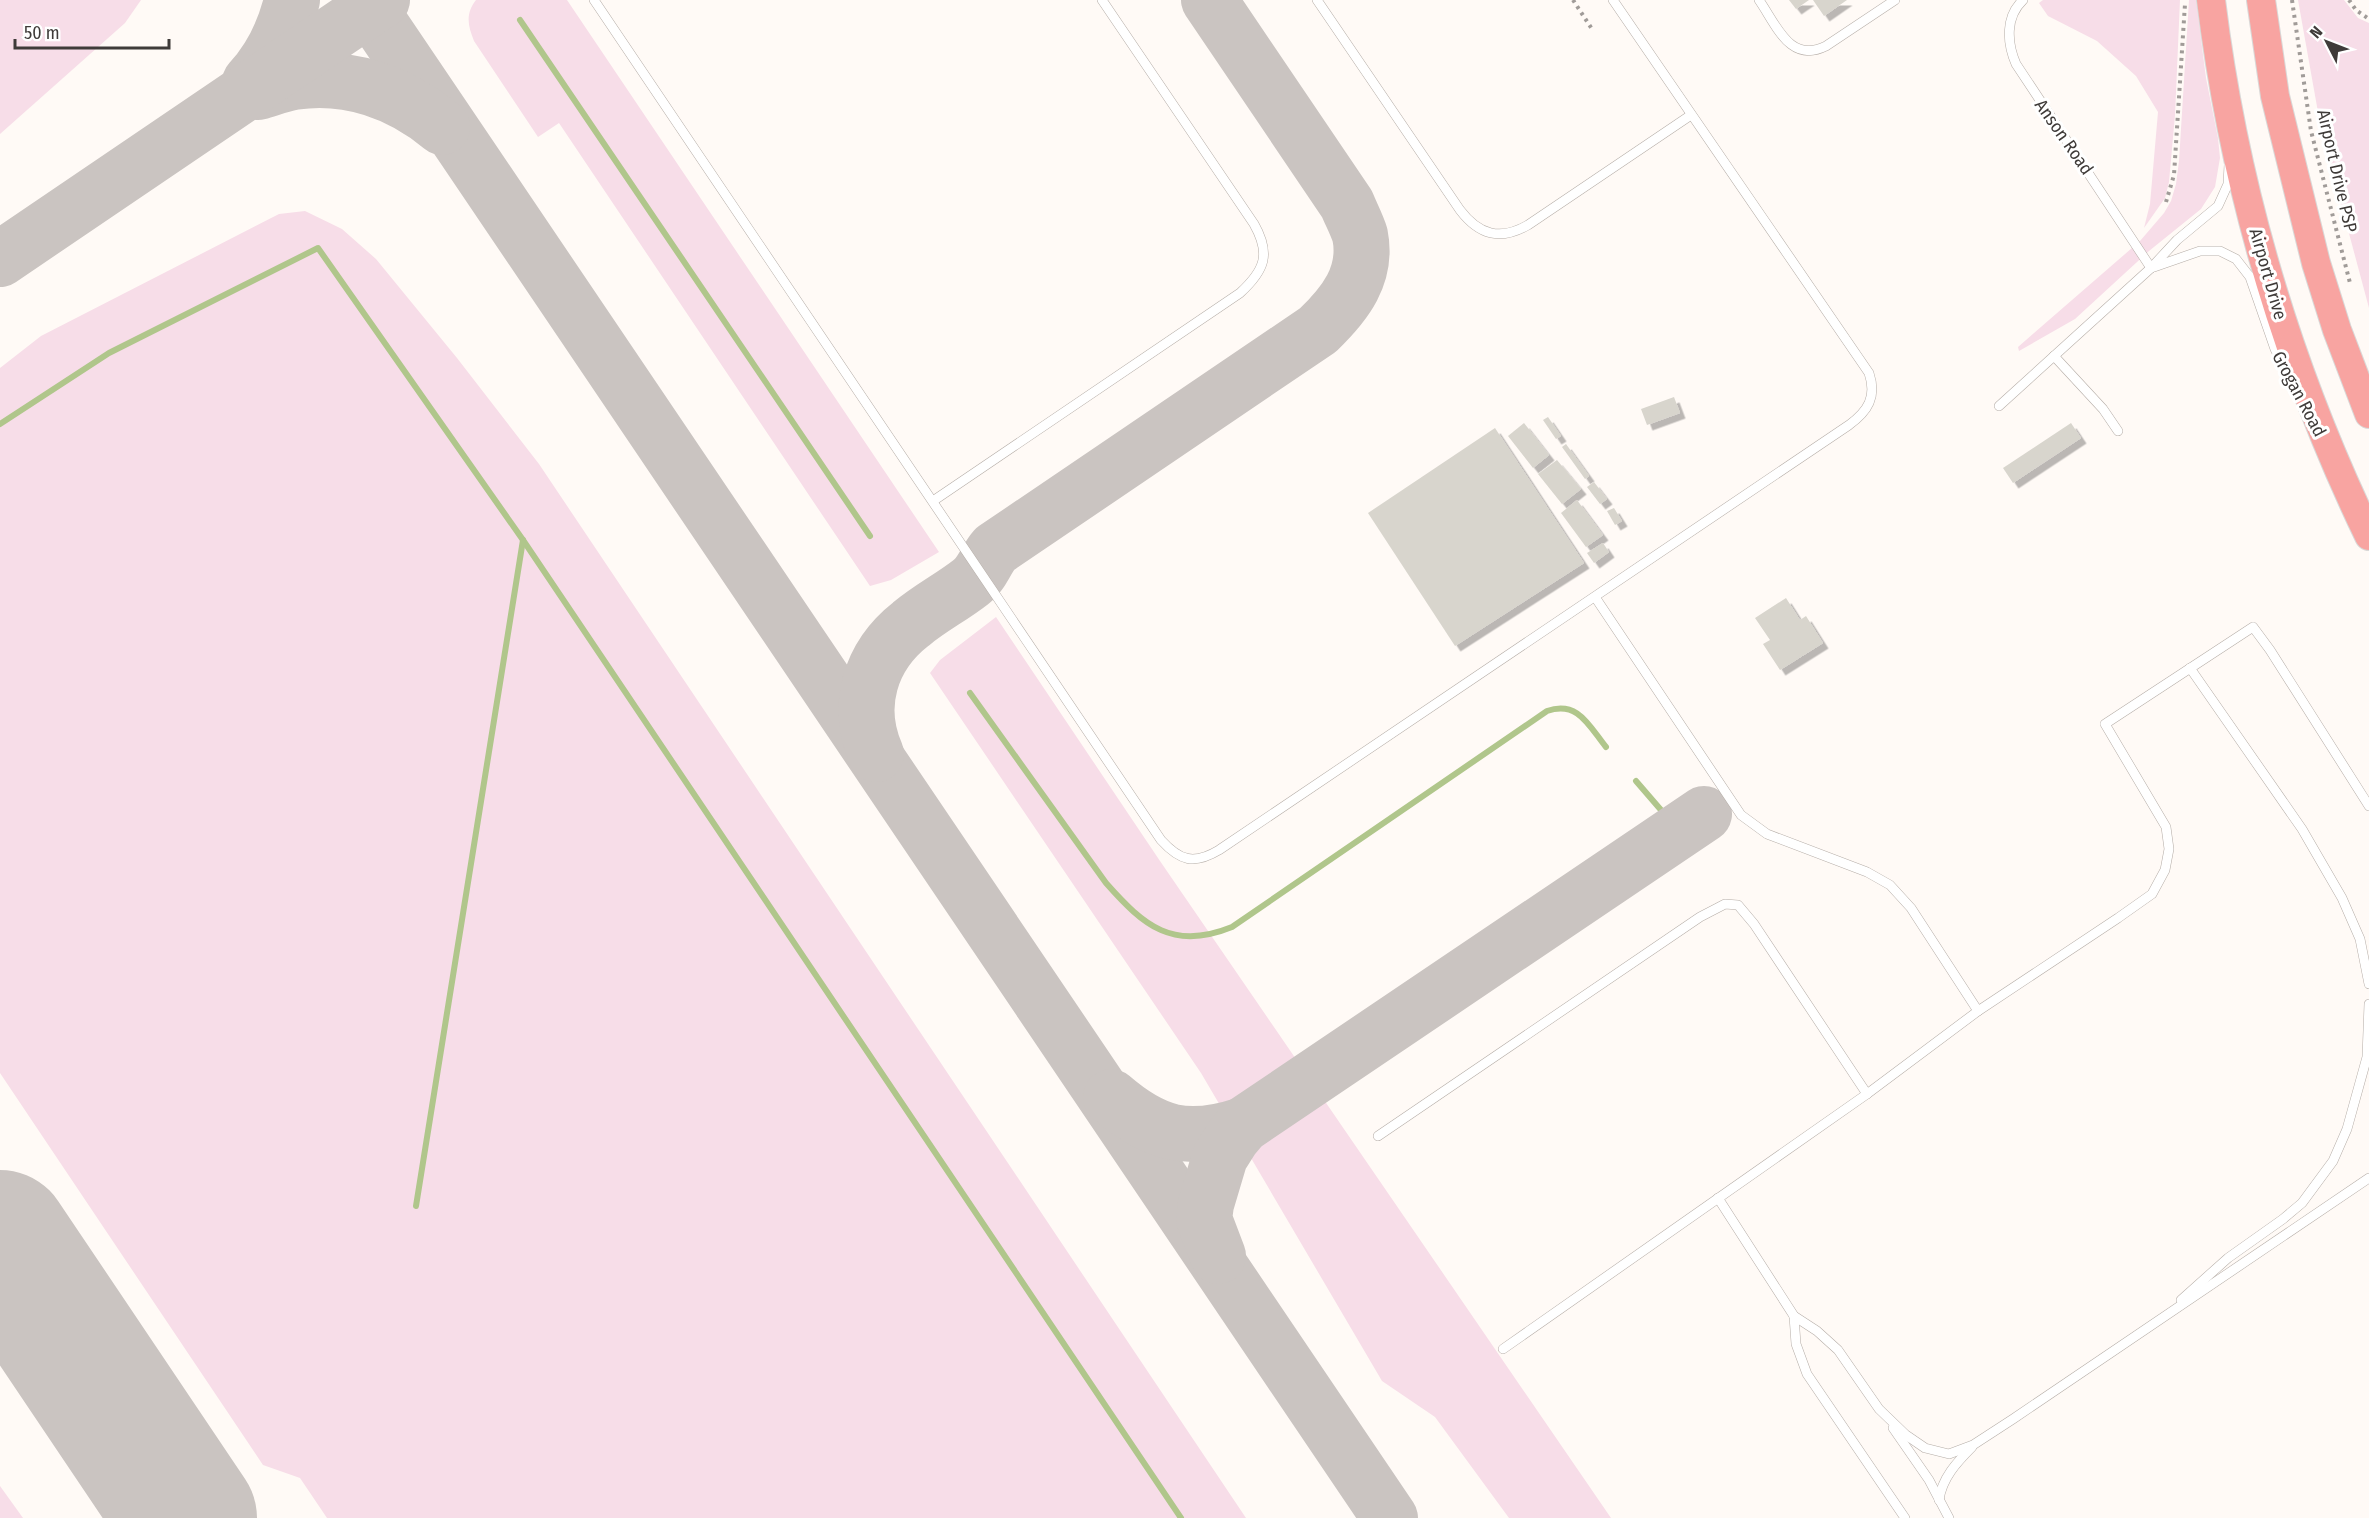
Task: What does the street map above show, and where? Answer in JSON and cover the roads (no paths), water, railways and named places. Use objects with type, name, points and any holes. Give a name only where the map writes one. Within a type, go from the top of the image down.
[{"type":"main road","name":"Airport Drive","points":[[2211,0],[2230,126],[2273,296],[2302,381],[2328,447],[2369,536]]},
{"type":"main road","points":[[2261,0],[2274,96],[2316,263],[2369,414]]},
{"type":"lane","points":[[594,0],[1161,840],[1171,851],[1182,858],[1194,860],[1206,858],[1219,850],[1864,413],[1872,393],[1873,384],[1869,373],[1613,0]]},
{"type":"lane","points":[[933,501],[1240,293],[1255,278],[1263,260],[1264,242],[1254,224],[1102,0]]},
{"type":"lane","points":[[1317,0],[1460,210],[1474,225],[1492,234],[1509,234],[1527,225],[1691,115]]},
{"type":"lane","points":[[1759,0],[1785,38],[1803,52],[1815,52],[1826,46],[1895,0]]},
{"type":"lane","name":"Anson Road","points":[[2023,0],[2017,5],[2008,34],[2010,49],[2016,64],[2151,268]]},
{"type":"lane","name":"Grogan Road","points":[[1999,406],[2151,268],[2177,240],[2218,206],[2228,184],[2230,126]]},
{"type":"lane","name":"Grogan Road","points":[[2151,268],[2200,251],[2220,251],[2236,259],[2250,277],[2275,349],[2290,378]]},
{"type":"lane","points":[[2054,356],[2103,409],[2118,431]]},
{"type":"lane","name":"Grogan Road","points":[[2296,388],[2328,447]]},
{"type":"lane","points":[[1594,597],[1741,815],[1759,830],[1867,872],[1890,885],[1911,908],[1978,1011]]},
{"type":"lane","points":[[1503,1349],[1867,1094],[1978,1011],[2152,894],[2165,870],[2169,849],[2166,827],[2105,724],[2253,627],[2369,806]]},
{"type":"lane","points":[[2190,668],[2302,829],[2342,898],[2360,939],[2369,984]]},
{"type":"lane","points":[[1378,1136],[1700,917],[1725,904],[1738,905],[1754,924],[1867,1094]]},
{"type":"lane","points":[[2164,1317],[2228,1258],[2302,1203],[2333,1161],[2347,1129],[2367,1057],[2369,1004]]},
{"type":"lane","points":[[1939,1498],[1954,1464],[1976,1443],[2369,1178]]},
{"type":"lane","points":[[1718,1198],[1794,1316],[1817,1331],[1838,1350],[1929,1480],[1948,1518]]},
{"type":"lane","points":[[1794,1316],[1796,1344],[1807,1374],[1905,1518]]},
{"type":"lane","points":[[1879,1409],[1906,1436],[1925,1448],[1949,1454],[1976,1443]]},
{"type":"waterway","points":[[520,20],[870,536]]},
{"type":"waterway","points":[[0,424],[109,353],[318,248],[523,540],[1181,1518]]},
{"type":"waterway","points":[[416,1206],[523,540]]},
{"type":"waterway","points":[[970,693],[1106,883],[1147,922],[1176,935],[1211,934],[1232,927],[1547,711],[1567,709],[1575,712],[1588,723],[1606,747]]},
{"type":"waterway","points":[[1636,781],[1661,810]]}]
